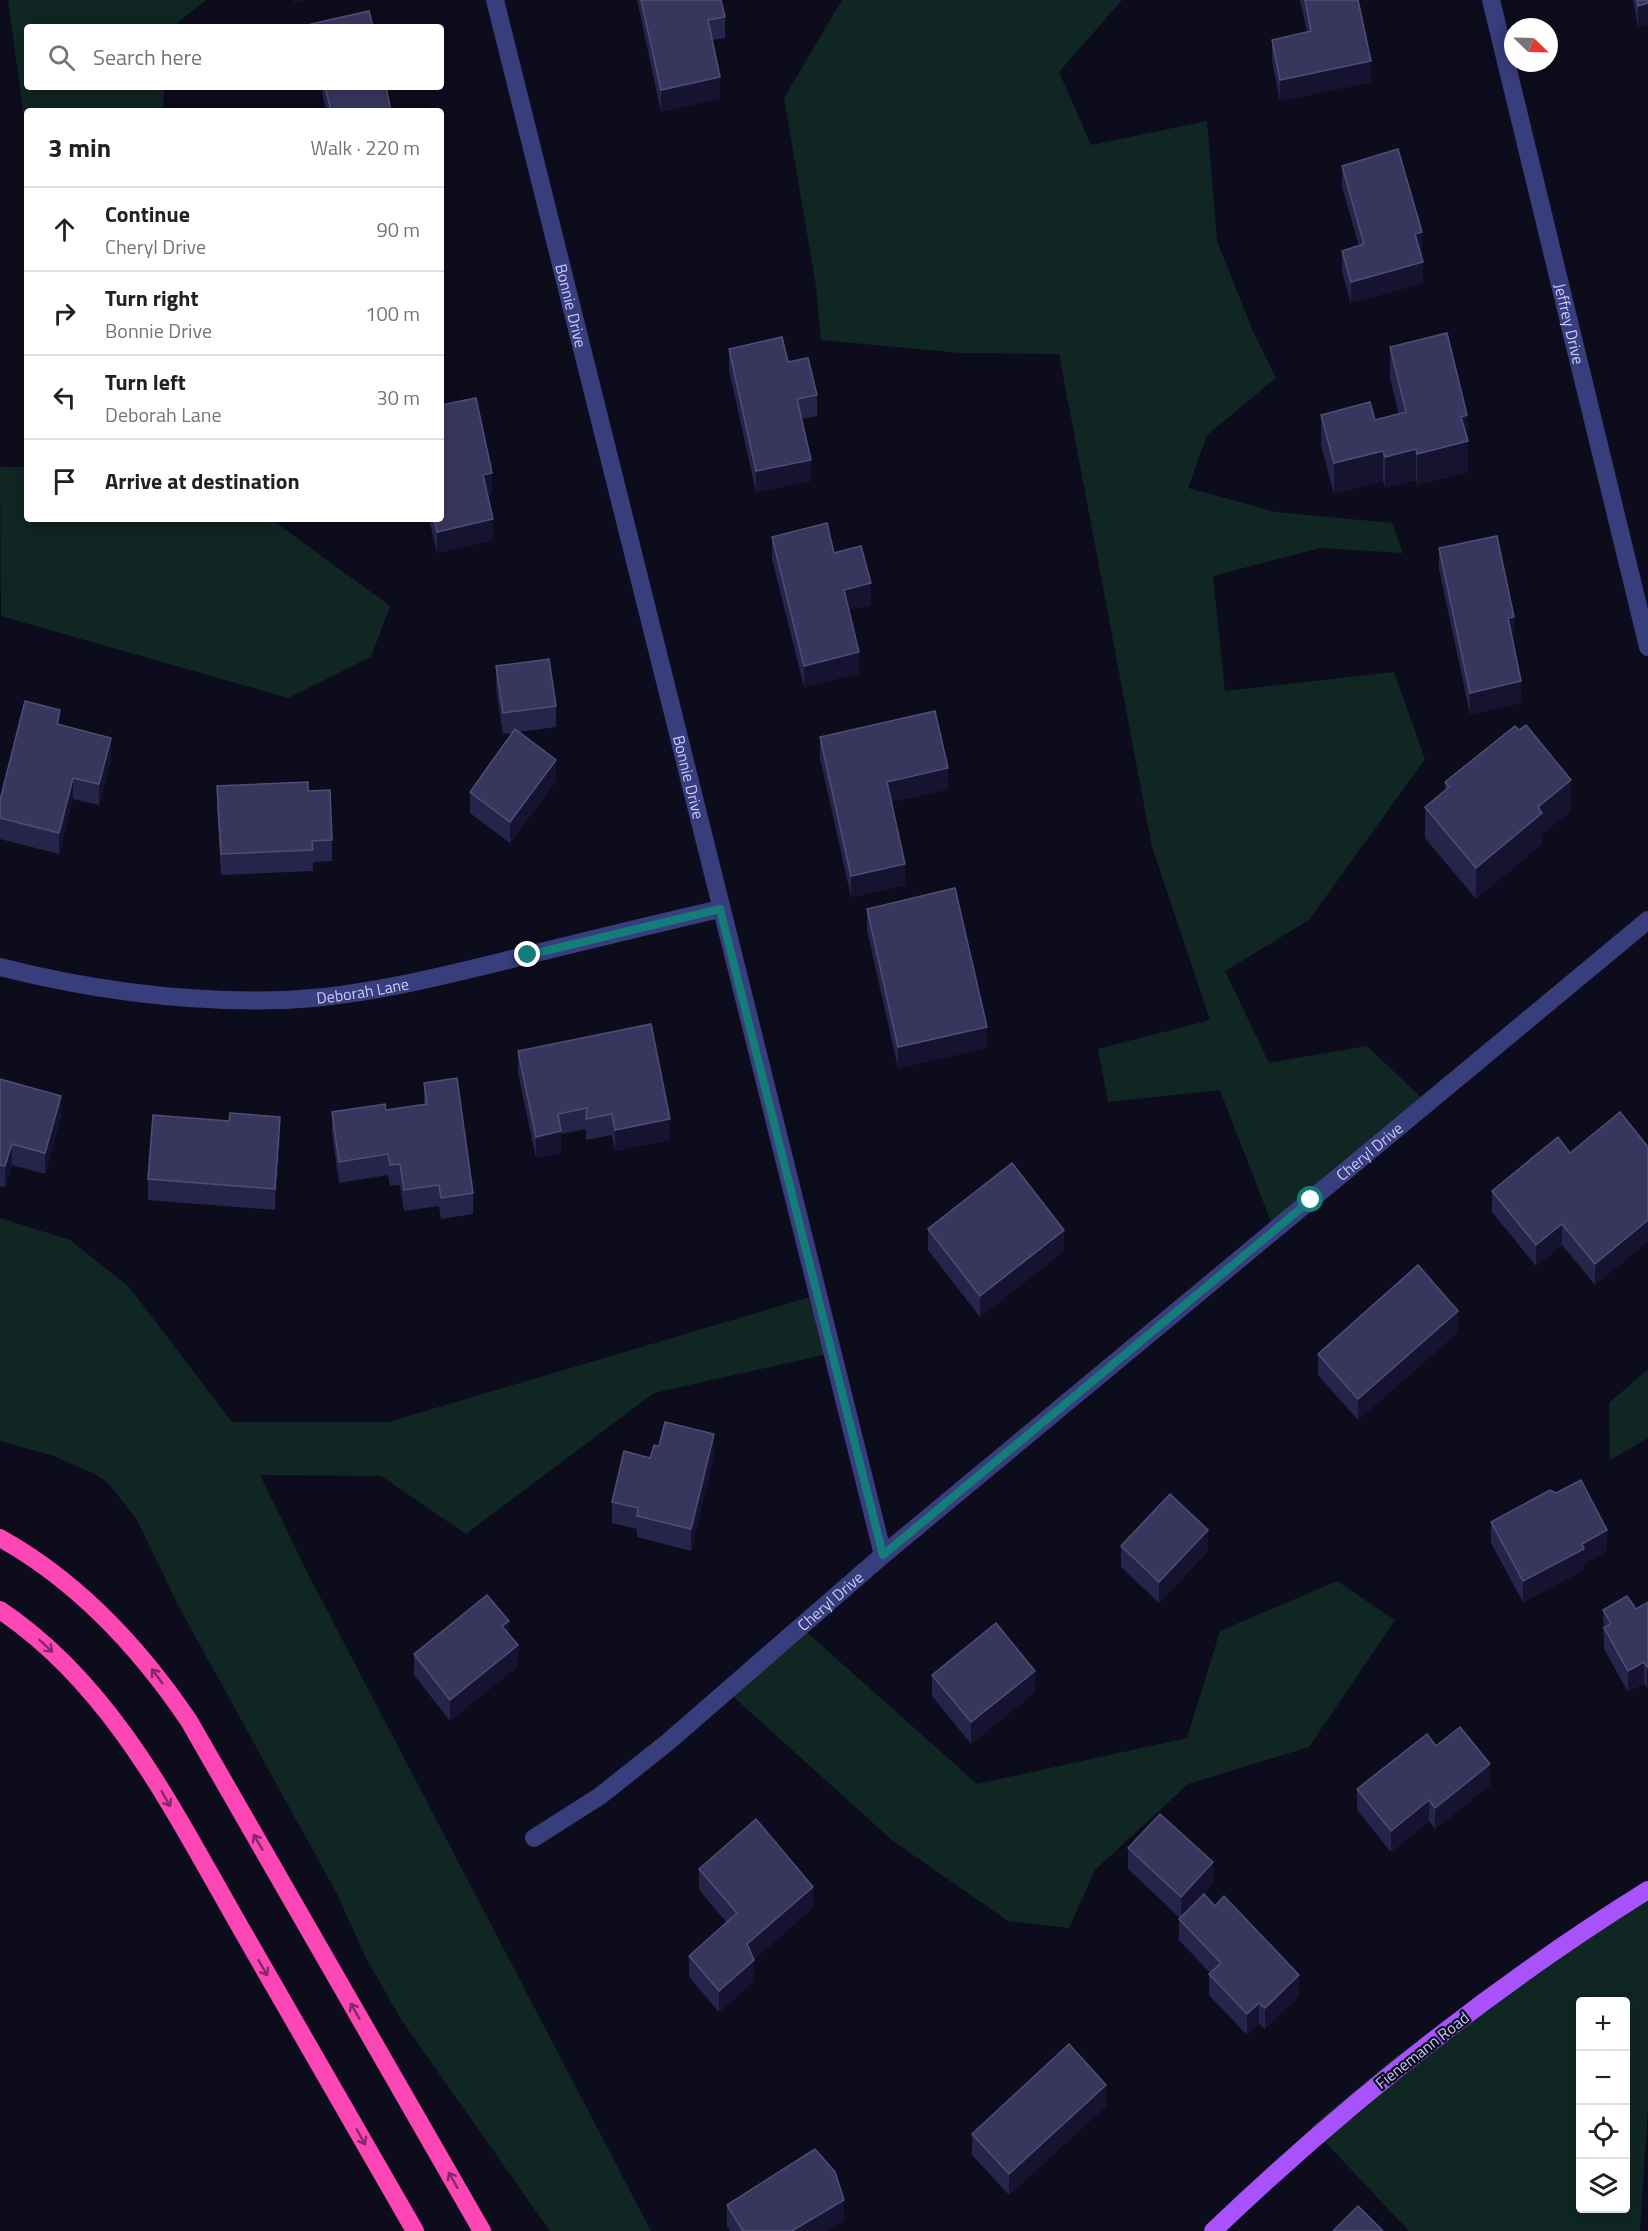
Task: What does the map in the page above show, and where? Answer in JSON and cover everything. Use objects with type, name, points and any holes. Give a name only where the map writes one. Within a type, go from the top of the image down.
[{"type":"highway","points":[[0,1538],[34,1559],[86,1599],[130,1642],[170,1692],[189,1721],[482,2231]]},
{"type":"highway","points":[[0,1610],[37,1638],[68,1666],[96,1697],[151,1774],[415,2231]]},
{"type":"main road","name":"Fienemann Road","points":[[1213,2231],[1310,2141],[1437,2037],[1522,1974],[1648,1890]]},
{"type":"street","name":"Bonnie Drive","points":[[495,0],[883,1555]]},
{"type":"street","name":"Jeffrey Drive","points":[[1491,0],[1648,647]]},
{"type":"street","name":"Deborah Lane","points":[[0,967],[55,981],[131,994],[213,1001],[286,1000],[375,989],[468,970],[720,909]]},
{"type":"street","name":"Cheryl Drive","points":[[534,1838],[600,1796],[668,1742],[883,1555],[1648,920]]},
{"type":"green space","points":[[8,0],[206,0],[176,24],[24,24],[24,90],[164,90],[163,108],[24,108],[24,118]]},
{"type":"green space","points":[[842,0],[1122,0],[1059,72],[1091,145],[1207,121],[1217,241],[1252,329],[1276,378],[1207,435],[1188,488],[1276,512],[1392,523],[1403,553],[1320,548],[1213,576],[1225,691],[1394,672],[1425,759],[1309,920],[1225,971],[1269,1063],[1367,1046],[1427,1103],[1274,1230],[1220,1090],[1108,1102],[1098,1049],[1210,1020],[1152,847],[1059,354],[961,353],[821,340],[816,286],[784,98]]},
{"type":"green space","points":[[0,467],[24,467],[24,522],[275,522],[390,606],[371,657],[288,698],[1,616]]},
{"type":"green space","points":[[0,1218],[70,1240],[129,1287],[232,1422],[388,1422],[817,1295],[832,1353],[654,1393],[466,1534],[381,1476],[260,1475],[308,1574],[651,2231],[550,2231],[402,2021],[366,1958],[337,1894],[179,1607],[137,1520],[108,1483],[95,1474],[51,1455],[0,1441]]},
{"type":"green space","points":[[1648,1369],[1648,1438],[1610,1460],[1609,1403]]},
{"type":"green space","points":[[1337,1581],[1395,1620],[1309,1747],[1188,1784],[1095,1870],[1069,1928],[1008,1921],[893,1841],[727,1691],[801,1627],[977,1784],[1187,1738],[1220,1631]]},
{"type":"green space","points":[[1648,1881],[1648,2108],[1640,2231],[1409,2231],[1311,2127],[1395,2057],[1497,1982]]},
{"type":"building","points":[[641,0],[721,0],[725,17],[708,20],[720,77],[661,90]]},
{"type":"building","points":[[1305,0],[1358,0],[1371,61],[1280,80],[1272,40],[1311,31]]},
{"type":"building","points":[[1637,0],[1648,0],[1648,3],[1638,6]]},
{"type":"building","points":[[369,11],[372,24],[311,24]]},
{"type":"building","points":[[326,90],[387,90],[390,108],[330,108]]},
{"type":"building","points":[[1398,149],[1422,232],[1415,234],[1423,262],[1351,282],[1342,251],[1364,244],[1342,166]]},
{"type":"building","points":[[1447,333],[1467,415],[1461,417],[1468,441],[1417,454],[1416,449],[1385,457],[1383,451],[1334,463],[1321,415],[1370,402],[1375,420],[1406,412],[1390,347]]},
{"type":"building","points":[[782,337],[788,362],[808,358],[817,395],[797,399],[811,460],[756,471],[729,349]]},
{"type":"building","points":[[476,398],[492,473],[483,475],[493,519],[437,532],[435,522],[444,522],[444,404]]},
{"type":"building","points":[[827,523],[834,553],[861,546],[871,583],[844,590],[859,652],[804,666],[772,537]]},
{"type":"building","points":[[1497,536],[1514,617],[1508,618],[1521,681],[1470,693],[1439,548]]},
{"type":"building","points":[[549,659],[556,706],[503,713],[496,666]]},
{"type":"building","points":[[25,701],[60,710],[57,724],[111,738],[99,784],[73,778],[59,833],[0,818],[0,800]]},
{"type":"building","points":[[935,711],[948,768],[887,782],[905,864],[851,876],[820,737]]},
{"type":"building","points":[[1526,725],[1571,780],[1538,807],[1542,813],[1476,868],[1425,807],[1449,787],[1445,782],[1515,726],[1519,730]]},
{"type":"building","points":[[515,729],[556,760],[510,822],[470,792]]},
{"type":"building","points":[[308,782],[308,791],[330,790],[332,840],[312,841],[313,850],[221,854],[217,786]]},
{"type":"building","points":[[955,888],[987,1027],[898,1047],[867,909]]},
{"type":"building","points":[[651,1024],[670,1119],[615,1130],[612,1114],[586,1119],[587,1108],[558,1114],[561,1131],[536,1137],[518,1051]]},
{"type":"building","points":[[457,1078],[473,1193],[441,1198],[439,1185],[404,1190],[400,1164],[390,1165],[388,1154],[339,1162],[332,1112],[385,1104],[386,1110],[427,1104],[424,1083]]},
{"type":"building","points":[[0,1079],[61,1096],[45,1153],[12,1144],[5,1166],[0,1165]]},
{"type":"building","points":[[1620,1112],[1648,1147],[1648,1220],[1595,1264],[1562,1224],[1536,1245],[1492,1191],[1558,1137],[1570,1153]]},
{"type":"building","points":[[230,1113],[280,1117],[275,1189],[148,1179],[153,1115],[229,1121]]},
{"type":"building","points":[[1012,1163],[1064,1230],[980,1296],[928,1229]]},
{"type":"building","points":[[1418,1265],[1458,1311],[1358,1399],[1318,1354]]},
{"type":"building","points":[[665,1422],[714,1434],[691,1529],[637,1516],[638,1508],[612,1502],[624,1451],[650,1458],[654,1445],[659,1446]]},
{"type":"building","points":[[1581,1480],[1607,1530],[1582,1544],[1584,1549],[1523,1581],[1491,1522],[1550,1490],[1556,1493]]},
{"type":"building","points":[[1170,1494],[1208,1530],[1159,1582],[1121,1546]]},
{"type":"building","points":[[487,1595],[509,1621],[502,1626],[518,1645],[450,1700],[414,1654]]},
{"type":"building","points":[[1627,1596],[1636,1609],[1648,1602],[1648,1667],[1644,1662],[1628,1671],[1604,1628],[1611,1623],[1603,1610]]},
{"type":"building","points":[[996,1623],[1035,1671],[971,1722],[932,1675]]},
{"type":"building","points":[[1460,1727],[1490,1764],[1435,1808],[1429,1800],[1391,1831],[1357,1789],[1427,1734],[1436,1746]]},
{"type":"building","points":[[1160,1814],[1213,1862],[1181,1897],[1128,1848]]},
{"type":"building","points":[[756,1819],[813,1887],[747,1944],[754,1960],[719,1991],[689,1956],[737,1913],[699,1869]]},
{"type":"building","points":[[1204,1894],[1215,1906],[1224,1896],[1299,1975],[1265,2008],[1259,2003],[1247,2014],[1209,1974],[1221,1963],[1179,1919]]},
{"type":"building","points":[[1069,2044],[1106,2085],[1009,2174],[972,2134]]},
{"type":"building","points":[[815,2149],[835,2172],[844,2200],[792,2231],[743,2231],[727,2205]]},
{"type":"building","points":[[1358,2206],[1383,2231],[1333,2231]]},
{"type":"route","points":[[528,955],[720,909],[883,1555],[1311,1200]]}]
